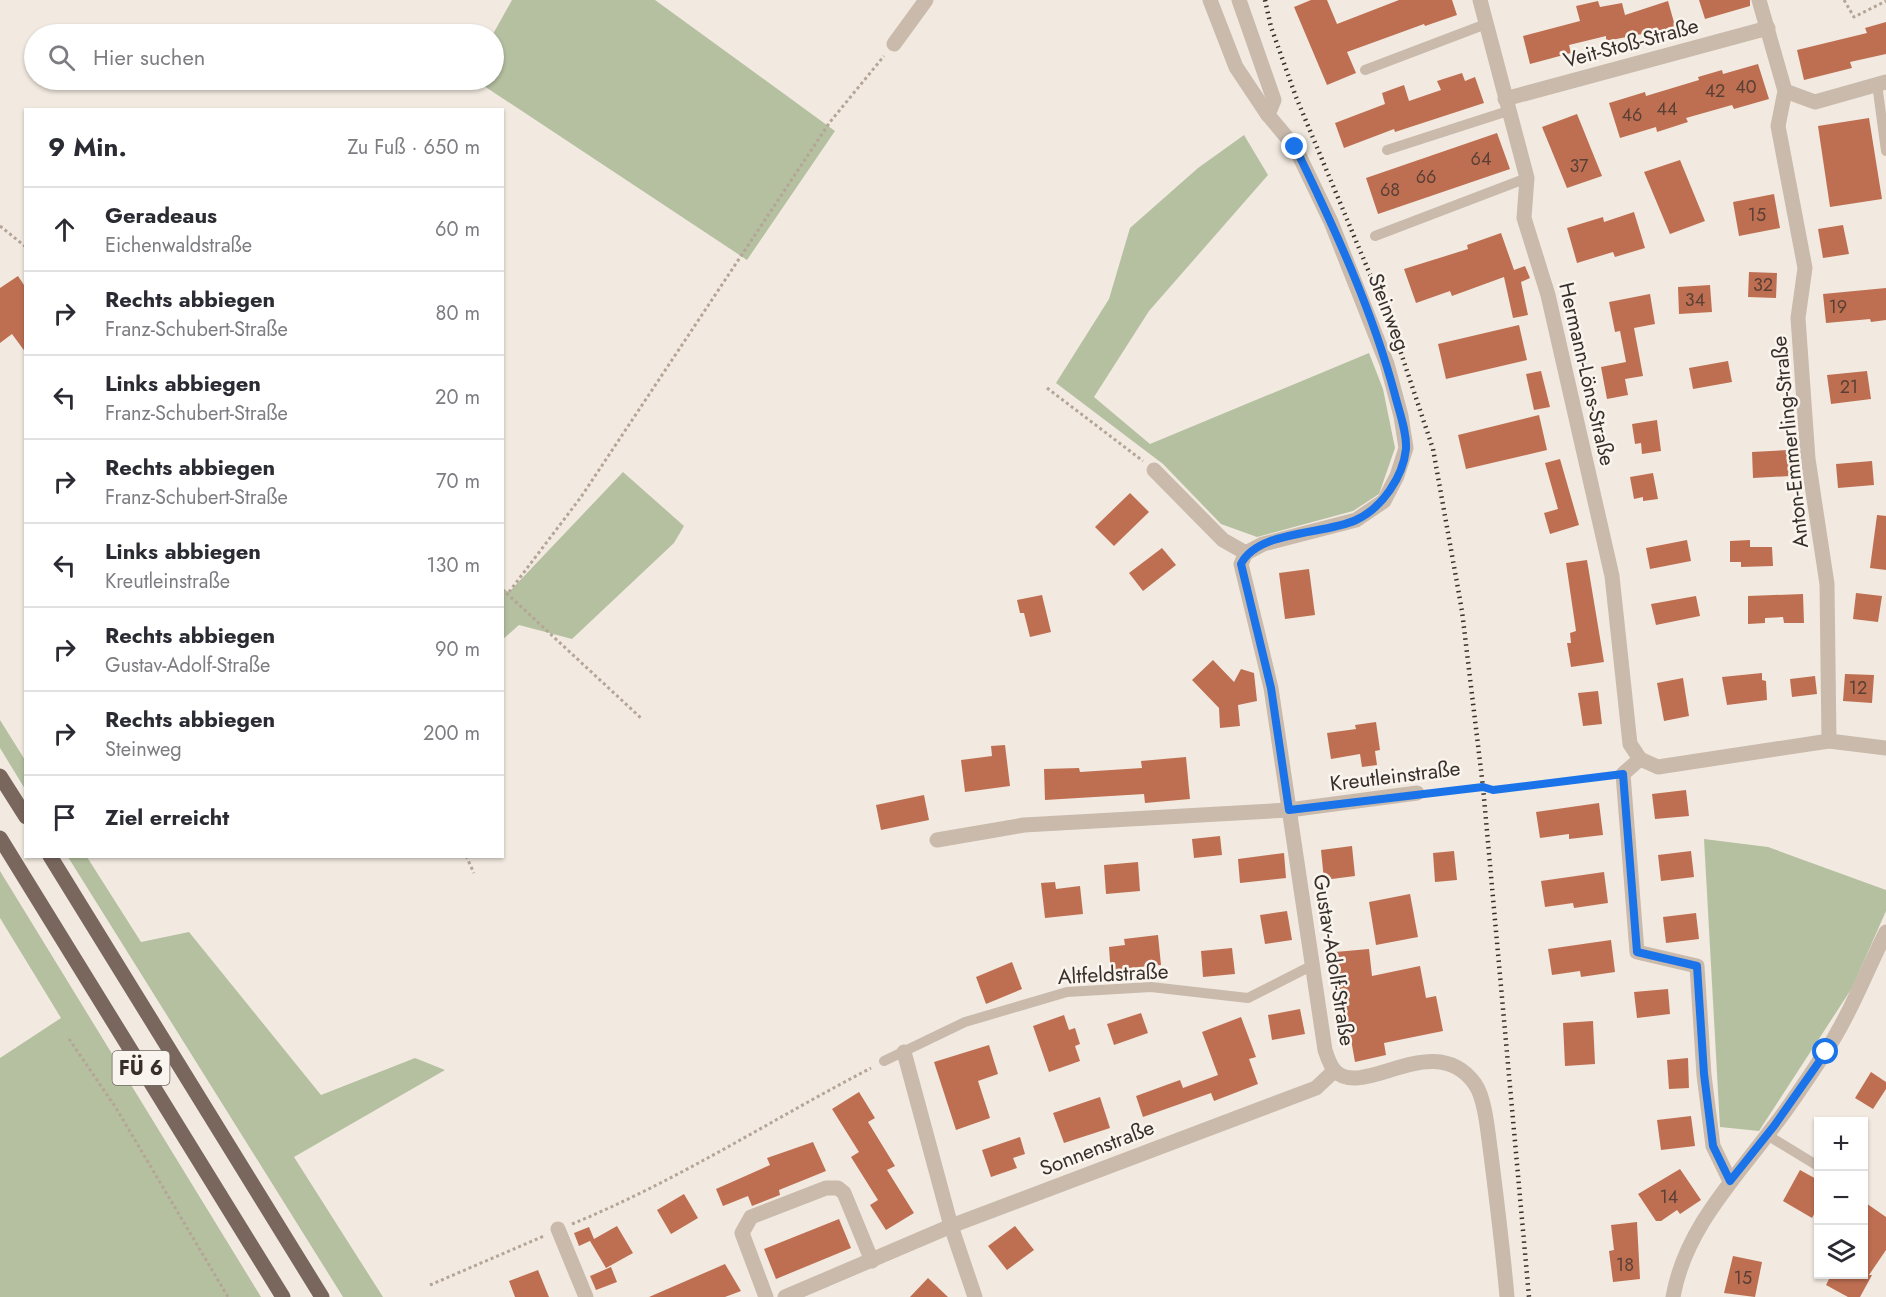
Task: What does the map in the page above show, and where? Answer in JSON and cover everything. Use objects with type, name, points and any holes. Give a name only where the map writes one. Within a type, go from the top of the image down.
[{"type":"main road","points":[[0,776],[24,814]]},
{"type":"main road","name":"FÜ 6","points":[[0,838],[283,1297]]},
{"type":"main road","name":"FÜ 6","points":[[51,858],[322,1297]]},
{"type":"street","points":[[894,44],[926,0]]},
{"type":"street","name":"Steinweg","points":[[1210,0],[1236,67],[1268,114],[1295,147],[1331,222],[1387,364],[1406,448],[1397,476],[1384,501],[1356,520],[1263,544],[1244,558]]},
{"type":"street","points":[[1239,0],[1274,100],[1268,114]]},
{"type":"street","name":"Hermann-Löns-Straße","points":[[1480,0],[1527,178],[1524,218],[1548,295],[1612,576],[1630,744],[1640,759]]},
{"type":"street","name":"Anton-Emmerling-Straße","points":[[1759,0],[1785,91],[1778,126],[1805,268],[1798,318],[1808,459],[1827,584],[1829,741]]},
{"type":"street","name":"Veit-Stoß-Straße","points":[[1506,105],[1767,28]]},
{"type":"street","points":[[1785,91],[1815,102],[1882,83]]},
{"type":"street","points":[[1154,470],[1223,540],[1244,558]]},
{"type":"street","name":"Gustav-Adolf-Straße","points":[[1244,558],[1271,688],[1324,1050],[1334,1071],[1344,1076],[1357,1078],[1434,1060],[1459,1068],[1476,1085],[1486,1117],[1507,1297]]},
{"type":"street","points":[[1730,1181],[1713,1146],[1704,1074],[1697,966],[1637,952],[1623,774],[1640,759],[1658,767],[1829,741],[1886,748]]},
{"type":"street","name":"Kreutleinstraße","points":[[937,840],[1024,825],[1289,810],[1417,794]]},
{"type":"street","points":[[1673,1297],[1677,1270],[1695,1234],[1730,1181],[1767,1135],[1826,1052],[1886,932]]},
{"type":"street","points":[[904,1052],[951,1226],[975,1297]]},
{"type":"street","name":"Sonnenstraße","points":[[785,1297],[951,1226],[1316,1088],[1334,1071]]},
{"type":"street","points":[[766,1297],[742,1233],[745,1225],[751,1217],[826,1188],[838,1188],[844,1193],[872,1261]]},
{"type":"street","points":[[558,1229],[586,1297]]},
{"type":"lane","points":[[1365,70],[1486,24]]},
{"type":"lane","points":[[1882,83],[1886,151]]},
{"type":"lane","points":[[1387,150],[1506,105]]},
{"type":"lane","points":[[1375,236],[1527,178]]},
{"type":"lane","name":"Altfeldstraße","points":[[884,1061],[965,1022],[1066,992],[1151,987],[1248,998],[1313,965]]},
{"type":"lane","points":[[1767,1135],[1814,1164]]},
{"type":"path","points":[[1844,0],[1854,17],[1886,2]]},
{"type":"path","points":[[509,592],[581,497],[830,122],[894,44]]},
{"type":"path","points":[[0,226],[24,245]]},
{"type":"path","points":[[1047,388],[1154,470]]},
{"type":"path","points":[[504,590],[509,592],[642,719]]},
{"type":"path","name":"Kreutleinstraße","points":[[1417,794],[1483,787],[1493,790],[1623,774]]},
{"type":"path","points":[[467,858],[474,873]]},
{"type":"path","points":[[69,1039],[116,1108],[228,1297]]},
{"type":"path","points":[[430,1285],[633,1199],[708,1160],[780,1115],[884,1061]]},
{"type":"green space","points":[[512,0],[655,0],[835,131],[747,260],[490,90],[504,90],[504,24],[499,24]]},
{"type":"green space","points":[[1244,135],[1268,175],[1149,311],[1094,397],[1150,444],[1369,353],[1383,389],[1395,448],[1379,494],[1353,511],[1257,537],[1221,524],[1163,464],[1056,383],[1109,299],[1130,228],[1198,168]]},
{"type":"green space","points":[[623,472],[684,526],[674,543],[572,639],[519,625],[504,638],[504,590],[509,592]]},
{"type":"green space","points":[[0,720],[24,758],[24,787],[0,748]]},
{"type":"green space","points":[[1704,839],[1768,847],[1886,890],[1886,911],[1852,988],[1759,1131],[1720,1127]]},
{"type":"green space","points":[[69,858],[88,858],[141,942],[189,932],[321,1095],[415,1058],[445,1070],[294,1157],[383,1297],[343,1297]]},
{"type":"green space","points":[[0,871],[261,1297],[0,1297],[0,1058],[61,1018],[0,918]]},
{"type":"building","points":[[1311,0],[1327,0],[1337,24],[1399,0],[1452,0],[1457,15],[1425,26],[1424,24],[1347,52],[1356,73],[1327,85],[1294,7]]},
{"type":"building","points":[[1699,0],[1750,0],[1750,6],[1705,19]]},
{"type":"building","points":[[1598,1],[1600,7],[1622,3],[1625,15],[1668,1],[1675,26],[1642,36],[1642,34],[1606,41],[1606,36],[1569,45],[1571,53],[1530,64],[1523,36],[1580,21],[1576,6]]},
{"type":"building","points":[[1886,22],[1886,54],[1850,62],[1852,68],[1804,80],[1797,50],[1867,33],[1865,28]]},
{"type":"building","points":[[1758,64],[1769,99],[1734,109],[1732,105],[1686,118],[1688,122],[1657,132],[1656,127],[1620,138],[1609,103],[1645,92],[1646,96],[1699,80],[1698,77],[1722,70],[1723,74]]},
{"type":"building","points":[[1462,73],[1465,81],[1475,77],[1484,103],[1395,132],[1394,129],[1344,148],[1335,123],[1385,104],[1382,93],[1404,85],[1409,101],[1441,90],[1437,81]]},
{"type":"building","points":[[1577,114],[1602,176],[1567,188],[1542,127]]},
{"type":"building","points":[[1869,118],[1882,199],[1830,207],[1818,126]]},
{"type":"building","points":[[1497,133],[1510,169],[1378,214],[1366,178]]},
{"type":"building","points":[[1680,160],[1705,221],[1670,234],[1644,172]]},
{"type":"building","points":[[1774,194],[1780,228],[1739,236],[1733,202]]},
{"type":"building","points":[[1634,212],[1645,248],[1615,257],[1613,252],[1577,263],[1567,228],[1603,217],[1604,222]]},
{"type":"building","points":[[1843,225],[1849,254],[1823,258],[1818,229]]},
{"type":"building","points":[[1501,233],[1514,270],[1525,266],[1530,278],[1521,282],[1528,315],[1513,318],[1504,277],[1452,296],[1450,291],[1416,303],[1404,269],[1468,249],[1467,245]]},
{"type":"building","points":[[1749,272],[1777,273],[1776,298],[1748,297]]},
{"type":"building","points":[[18,276],[24,285],[24,350],[12,334],[0,343],[0,288]]},
{"type":"building","points":[[1710,285],[1712,312],[1679,314],[1678,287]]},
{"type":"building","points":[[1886,288],[1886,320],[1826,323],[1823,294]]},
{"type":"building","points":[[1650,294],[1655,324],[1634,328],[1643,376],[1625,379],[1628,395],[1607,399],[1601,367],[1626,362],[1620,331],[1615,332],[1609,302]]},
{"type":"building","points":[[1519,325],[1527,360],[1446,379],[1438,344]]},
{"type":"building","points":[[1728,361],[1732,382],[1693,389],[1689,368]]},
{"type":"building","points":[[1541,371],[1550,407],[1534,410],[1526,374]]},
{"type":"building","points":[[1867,371],[1871,399],[1831,404],[1827,375]]},
{"type":"building","points":[[1539,415],[1547,450],[1466,469],[1458,435]]},
{"type":"building","points":[[1657,420],[1661,451],[1642,454],[1641,443],[1635,444],[1632,424]]},
{"type":"building","points":[[1788,450],[1790,476],[1753,478],[1752,452]]},
{"type":"building","points":[[1560,459],[1579,525],[1550,534],[1544,513],[1558,509],[1545,463]]},
{"type":"building","points":[[1872,461],[1874,485],[1838,488],[1836,464]]},
{"type":"building","points":[[1653,473],[1658,499],[1643,501],[1643,497],[1634,499],[1630,477]]},
{"type":"building","points":[[1130,493],[1149,512],[1114,546],[1095,527]]},
{"type":"building","points":[[1877,515],[1886,516],[1886,570],[1870,568]]},
{"type":"building","points":[[1687,540],[1691,561],[1650,569],[1646,548]]},
{"type":"building","points":[[1750,540],[1750,547],[1772,547],[1773,566],[1741,567],[1741,562],[1730,562],[1730,541]]},
{"type":"building","points":[[1162,548],[1176,565],[1143,591],[1129,573]]},
{"type":"building","points":[[1587,560],[1604,662],[1571,667],[1567,643],[1571,643],[1570,633],[1576,631],[1566,563]]},
{"type":"building","points":[[1309,569],[1315,615],[1285,619],[1279,573]]},
{"type":"building","points":[[1856,593],[1882,596],[1878,622],[1853,619]]},
{"type":"building","points":[[1803,594],[1804,623],[1784,623],[1783,617],[1765,618],[1765,623],[1748,624],[1748,596]]},
{"type":"building","points":[[1042,595],[1051,632],[1030,637],[1024,613],[1020,613],[1017,600]]},
{"type":"building","points":[[1696,596],[1700,616],[1656,625],[1651,604]]},
{"type":"building","points":[[1213,660],[1234,682],[1241,669],[1254,673],[1257,701],[1238,705],[1240,726],[1220,728],[1219,708],[1192,680]]},
{"type":"building","points":[[1762,673],[1762,680],[1766,681],[1767,700],[1727,705],[1722,677]]},
{"type":"building","points":[[1845,674],[1874,675],[1872,703],[1843,701]]},
{"type":"building","points":[[1815,676],[1817,694],[1792,697],[1790,679]]},
{"type":"building","points":[[1683,678],[1689,716],[1664,721],[1657,683]]},
{"type":"building","points":[[1598,691],[1602,724],[1583,726],[1578,693]]},
{"type":"building","points":[[1376,722],[1380,750],[1375,751],[1377,765],[1362,767],[1360,754],[1331,759],[1327,733],[1356,729],[1355,725]]},
{"type":"building","points":[[1005,745],[1010,786],[965,792],[961,760],[992,756],[991,746]]},
{"type":"building","points":[[1186,757],[1190,799],[1145,803],[1144,794],[1045,800],[1044,769],[1079,768],[1080,772],[1142,768],[1141,761]]},
{"type":"building","points":[[1686,790],[1689,816],[1655,819],[1652,794]]},
{"type":"building","points":[[924,795],[929,820],[881,830],[876,805]]},
{"type":"building","points":[[1599,803],[1603,835],[1569,839],[1569,834],[1540,838],[1536,812]]},
{"type":"building","points":[[1220,836],[1222,855],[1194,858],[1192,839]]},
{"type":"building","points":[[1352,846],[1355,876],[1324,880],[1321,850]]},
{"type":"building","points":[[1454,851],[1457,880],[1435,882],[1433,853]]},
{"type":"building","points":[[1691,851],[1694,877],[1661,881],[1658,855]]},
{"type":"building","points":[[1284,853],[1286,878],[1240,883],[1238,859]]},
{"type":"building","points":[[1138,862],[1140,891],[1106,894],[1104,865]]},
{"type":"building","points":[[1604,872],[1608,903],[1574,908],[1573,903],[1545,907],[1541,881]]},
{"type":"building","points":[[1055,882],[1056,889],[1080,886],[1083,914],[1045,918],[1041,883]]},
{"type":"building","points":[[1410,894],[1418,937],[1376,945],[1369,902]]},
{"type":"building","points":[[1287,911],[1292,940],[1265,944],[1260,915]]},
{"type":"building","points":[[1696,913],[1699,939],[1666,943],[1663,917]]},
{"type":"building","points":[[1158,935],[1161,965],[1128,968],[1128,973],[1111,975],[1109,947],[1125,945],[1124,939]]},
{"type":"building","points":[[1611,940],[1615,972],[1581,977],[1580,971],[1552,975],[1548,949]]},
{"type":"building","points":[[1232,948],[1235,974],[1203,977],[1201,951]]},
{"type":"building","points":[[1369,949],[1372,976],[1420,966],[1426,998],[1436,996],[1443,1031],[1384,1043],[1386,1055],[1355,1062],[1350,1034],[1340,1036],[1334,1007],[1340,1006],[1335,952]]},
{"type":"building","points":[[1012,962],[1022,989],[986,1004],[976,977]]},
{"type":"building","points":[[1668,989],[1670,1014],[1637,1018],[1634,992]]},
{"type":"building","points":[[1300,1009],[1305,1034],[1272,1040],[1268,1015]]},
{"type":"building","points":[[1141,1013],[1148,1033],[1114,1045],[1107,1024]]},
{"type":"building","points":[[1064,1015],[1069,1030],[1075,1028],[1080,1044],[1075,1046],[1080,1061],[1049,1072],[1033,1026]]},
{"type":"building","points":[[1241,1017],[1256,1057],[1249,1059],[1258,1084],[1214,1101],[1211,1093],[1143,1117],[1136,1096],[1180,1080],[1183,1088],[1218,1075],[1202,1032]]},
{"type":"building","points":[[1593,1021],[1595,1064],[1565,1066],[1563,1023]]},
{"type":"building","points":[[989,1045],[998,1074],[978,1081],[990,1118],[956,1130],[934,1062]]},
{"type":"building","points":[[1688,1058],[1689,1088],[1669,1089],[1667,1060]]},
{"type":"building","points":[[1871,1072],[1886,1082],[1886,1089],[1873,1109],[1855,1098]]},
{"type":"building","points":[[859,1092],[875,1118],[868,1122],[895,1166],[887,1170],[914,1213],[886,1230],[870,1205],[878,1200],[851,1157],[859,1152],[832,1109]]},
{"type":"building","points":[[1100,1097],[1110,1128],[1064,1143],[1053,1113]]},
{"type":"building","points":[[1691,1116],[1695,1146],[1661,1150],[1657,1120]]},
{"type":"building","points":[[1020,1137],[1025,1154],[1013,1158],[1017,1168],[991,1177],[982,1150]]},
{"type":"building","points":[[813,1142],[826,1171],[779,1190],[780,1195],[752,1206],[748,1196],[723,1206],[716,1189],[770,1165],[767,1158]]},
{"type":"building","points":[[1680,1169],[1701,1200],[1680,1214],[1677,1210],[1661,1221],[1656,1221],[1638,1194]]},
{"type":"building","points":[[1800,1170],[1814,1178],[1814,1214],[1812,1218],[1783,1201]]},
{"type":"building","points":[[684,1194],[698,1218],[671,1234],[657,1210]]},
{"type":"building","points":[[1868,1204],[1886,1217],[1886,1250],[1869,1275],[1872,1275],[1860,1297],[1848,1297],[1826,1285],[1829,1279],[1868,1279]]},
{"type":"building","points":[[839,1219],[851,1248],[776,1279],[764,1249]]},
{"type":"building","points":[[1637,1222],[1640,1279],[1613,1282],[1609,1251],[1614,1250],[1611,1225]]},
{"type":"building","points":[[617,1226],[633,1253],[606,1268],[590,1241],[592,1240],[579,1246],[574,1233],[589,1227],[594,1239]]},
{"type":"building","points":[[1015,1226],[1034,1250],[1007,1270],[988,1246]]},
{"type":"building","points":[[1733,1256],[1762,1262],[1755,1297],[1724,1293]]},
{"type":"building","points":[[725,1264],[741,1291],[725,1297],[649,1297]]},
{"type":"building","points":[[611,1267],[617,1282],[596,1290],[590,1276]]},
{"type":"building","points":[[538,1270],[549,1297],[515,1297],[509,1281]]},
{"type":"building","points":[[928,1278],[948,1297],[910,1297]]},
{"type":"railway","points":[[1265,0],[1271,27],[1296,97],[1394,332],[1433,449],[1462,611],[1483,787],[1529,1297]]},
{"type":"route","points":[[1295,147],[1331,222],[1387,364],[1401,416],[1406,448],[1397,476],[1384,501],[1356,520],[1263,544],[1246,553],[1241,564],[1271,688],[1289,810],[1417,794],[1483,787],[1493,790],[1623,774],[1637,952],[1697,966],[1704,1074],[1713,1146],[1730,1181],[1774,1126],[1826,1052]]}]
